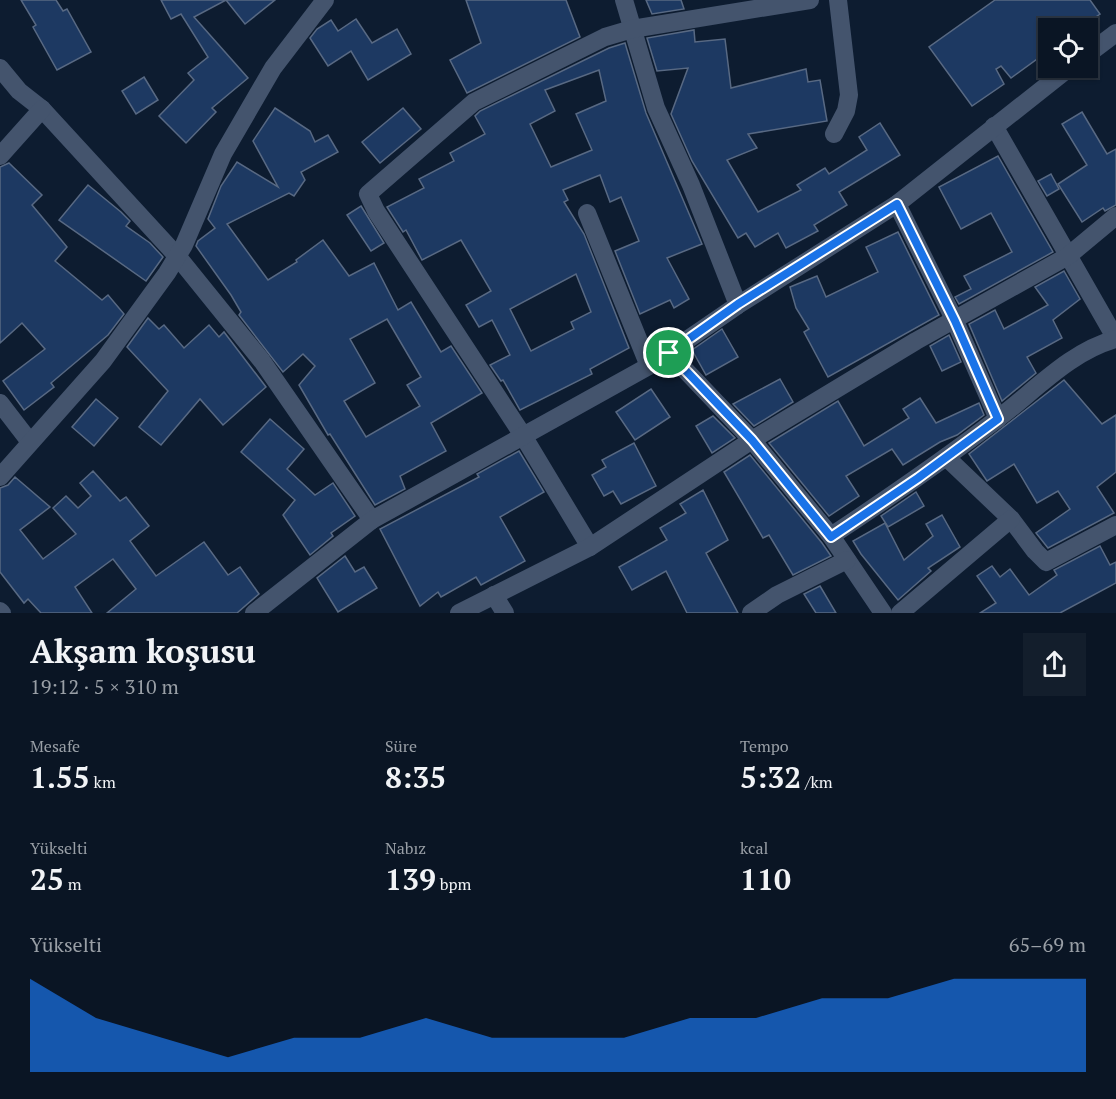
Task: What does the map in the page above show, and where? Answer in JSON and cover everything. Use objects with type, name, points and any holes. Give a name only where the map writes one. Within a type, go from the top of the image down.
[{"type":"street","points":[[0,477],[104,361],[178,257],[223,154],[273,68],[325,0]]},
{"type":"street","points":[[624,0],[656,108],[691,185],[738,304]]},
{"type":"street","points":[[590,547],[522,434],[376,211],[368,194],[474,102],[605,37],[632,29],[810,0]]},
{"type":"street","points":[[834,134],[846,111],[849,95],[838,0]]},
{"type":"street","points":[[1098,46],[1116,33]]},
{"type":"street","points":[[0,68],[19,91],[42,109],[178,257],[262,361],[372,520]]},
{"type":"street","points":[[254,613],[372,520],[522,434],[649,366],[738,304],[897,204],[1056,78]]},
{"type":"street","points":[[0,156],[42,109]]},
{"type":"street","points":[[831,537],[998,419],[1068,362],[1096,344],[1116,339],[994,126]]},
{"type":"street","points":[[897,204],[955,321],[998,419]]},
{"type":"street","points":[[586,213],[649,366]]},
{"type":"street","points":[[459,613],[590,547],[752,440],[916,341],[1068,256],[1116,216]]},
{"type":"street","points":[[669,353],[752,440],[831,537],[883,613]]},
{"type":"street","points":[[0,403],[30,442]]},
{"type":"street","points":[[946,457],[1011,519],[1035,552],[1046,562],[1116,525]]},
{"type":"street","points":[[900,613],[1011,519]]},
{"type":"street","points":[[751,613],[777,595],[847,560]]},
{"type":"street","points":[[494,595],[505,613]]},
{"type":"building","points":[[21,0],[56,0],[63,11],[67,9],[91,52],[57,70],[33,27],[36,25]]},
{"type":"building","points":[[161,0],[226,0],[194,17],[248,78],[212,108],[216,112],[186,143],[159,116],[194,80],[188,73],[208,57],[181,14],[171,19]]},
{"type":"building","points":[[226,0],[275,0],[245,24]]},
{"type":"building","points":[[466,0],[566,0],[580,37],[467,93],[450,60],[481,43]]},
{"type":"building","points":[[646,0],[681,0],[684,9],[652,14]]},
{"type":"building","points":[[995,0],[1090,0],[1100,14],[1094,18],[1038,18],[1038,58],[1011,78],[1001,66],[996,69],[1004,84],[972,106],[929,47]]},
{"type":"building","points":[[356,19],[372,43],[397,29],[411,54],[368,80],[351,51],[328,66],[310,38],[317,29],[331,20],[338,31]]},
{"type":"building","points":[[694,30],[695,42],[725,39],[731,88],[806,69],[808,82],[820,80],[827,121],[748,134],[757,148],[727,160],[758,212],[801,190],[797,185],[825,168],[829,174],[867,150],[859,137],[880,123],[900,155],[839,192],[847,205],[814,225],[818,231],[786,248],[778,233],[755,247],[746,233],[738,238],[692,161],[671,114],[688,68],[657,71],[647,38]]},
{"type":"building","points":[[625,43],[646,113],[702,244],[667,258],[689,299],[674,308],[670,300],[640,314],[615,251],[639,241],[621,197],[610,202],[600,175],[563,190],[568,200],[564,202],[584,234],[629,348],[590,369],[592,374],[520,410],[503,380],[501,381],[490,365],[510,355],[492,320],[479,327],[466,305],[491,291],[461,240],[422,260],[406,230],[403,232],[387,207],[424,188],[419,179],[454,161],[450,153],[485,134],[475,116],[480,111],[609,48]],"holes":[[[599,70],[606,101],[576,114],[592,150],[551,167],[530,124],[555,111],[545,90]],[[576,274],[591,312],[571,322],[574,329],[531,351],[510,309]]]},
{"type":"building","points":[[144,77],[158,100],[136,114],[122,91]]},
{"type":"building","points":[[275,108],[310,131],[315,142],[328,135],[338,152],[301,172],[305,180],[294,196],[289,193],[227,224],[268,280],[297,262],[296,260],[323,240],[349,276],[374,263],[398,310],[411,302],[441,352],[451,346],[482,393],[431,423],[446,451],[400,476],[405,489],[375,505],[330,434],[328,435],[299,385],[315,366],[303,354],[283,372],[239,315],[241,312],[231,295],[196,246],[198,241],[215,228],[208,219],[221,186],[237,162],[278,187],[253,141]],"holes":[[[387,319],[421,377],[407,385],[420,406],[366,437],[344,401],[375,383],[350,339]]]},
{"type":"building","points":[[403,108],[421,129],[380,163],[362,142]]},
{"type":"building","points":[[1082,112],[1107,154],[1116,149],[1116,205],[1105,211],[1103,208],[1082,222],[1058,184],[1087,165],[1062,124]]},
{"type":"building","points":[[998,156],[1053,252],[959,304],[955,297],[971,289],[964,276],[1012,252],[991,213],[961,229],[939,187]]},
{"type":"building","points":[[9,163],[42,195],[32,205],[67,247],[55,261],[102,300],[108,295],[124,314],[108,335],[51,383],[54,387],[24,410],[3,381],[45,349],[22,323],[0,343],[0,167]]},
{"type":"building","points":[[1051,174],[1059,189],[1047,196],[1038,181]]},
{"type":"building","points":[[88,185],[121,212],[130,221],[126,226],[150,243],[163,257],[146,281],[59,220]]},
{"type":"building","points":[[361,206],[384,243],[371,251],[347,215]]},
{"type":"building","points":[[898,232],[939,315],[828,377],[804,332],[809,329],[796,308],[790,287],[817,276],[826,297],[878,272],[866,247]]},
{"type":"building","points":[[1064,271],[1080,299],[1053,320],[1062,338],[1027,357],[1036,373],[1002,401],[969,324],[995,310],[1004,329],[1048,305],[1035,287]]},
{"type":"building","points":[[148,318],[159,329],[164,325],[184,348],[209,325],[219,337],[224,332],[266,387],[223,425],[200,399],[161,445],[139,427],[168,391],[127,347]]},
{"type":"building","points":[[722,329],[738,357],[706,375],[692,350]]},
{"type":"building","points":[[949,335],[961,362],[942,371],[930,346]]},
{"type":"building","points":[[780,379],[793,402],[754,426],[733,404]]},
{"type":"building","points":[[1064,380],[1102,424],[1116,415],[1116,472],[1097,487],[1114,513],[1048,548],[1036,533],[1070,509],[1058,491],[1037,503],[1014,464],[987,481],[969,454]]},
{"type":"building","points":[[651,389],[670,417],[635,440],[616,412]]},
{"type":"building","points":[[920,398],[936,423],[979,403],[984,415],[957,435],[940,442],[903,465],[892,449],[846,476],[859,496],[829,516],[769,443],[838,401],[864,446],[909,418],[903,409]]},
{"type":"building","points":[[96,399],[118,418],[94,446],[72,427]]},
{"type":"building","points":[[713,416],[735,438],[712,453],[696,426]]},
{"type":"building","points":[[270,419],[304,449],[287,469],[315,495],[333,483],[355,516],[331,533],[333,536],[310,555],[283,515],[295,500],[241,452]]},
{"type":"building","points":[[634,443],[656,486],[621,504],[613,491],[604,496],[592,475],[606,467],[602,460]]},
{"type":"building","points":[[519,451],[544,492],[500,517],[525,561],[481,585],[476,577],[441,597],[438,592],[420,606],[380,529],[479,477],[477,474]]},
{"type":"building","points":[[750,455],[831,556],[793,575],[769,535],[763,538],[724,472]]},
{"type":"building","points":[[93,471],[120,501],[126,497],[149,526],[130,541],[156,576],[204,542],[228,575],[240,567],[259,594],[237,613],[107,613],[136,589],[113,559],[75,587],[92,613],[41,613],[28,599],[24,603],[0,572],[0,488],[8,485],[15,477],[50,507],[20,530],[43,559],[76,534],[53,508],[66,496],[78,508],[91,496],[80,483]]},
{"type":"building","points":[[703,490],[728,540],[706,553],[738,613],[687,613],[666,571],[632,590],[619,567],[667,540],[660,528],[686,513],[680,504]]},
{"type":"building","points":[[916,492],[924,506],[888,527],[881,516]]},
{"type":"building","points":[[942,515],[960,547],[928,568],[931,571],[898,600],[853,541],[885,523],[904,560],[933,536],[926,524]]},
{"type":"building","points":[[1100,546],[1110,565],[1116,562],[1116,583],[1060,613],[980,613],[996,603],[977,576],[992,566],[1000,577],[1010,569],[1029,595],[1057,575],[1054,570]]},
{"type":"building","points":[[345,556],[355,572],[364,567],[377,588],[338,612],[317,578]]},
{"type":"building","points":[[820,586],[836,613],[816,613],[804,594]]},
{"type":"route","points":[[897,204],[955,321],[998,419],[918,478],[831,537],[752,440],[669,353],[738,304],[897,204]]}]
